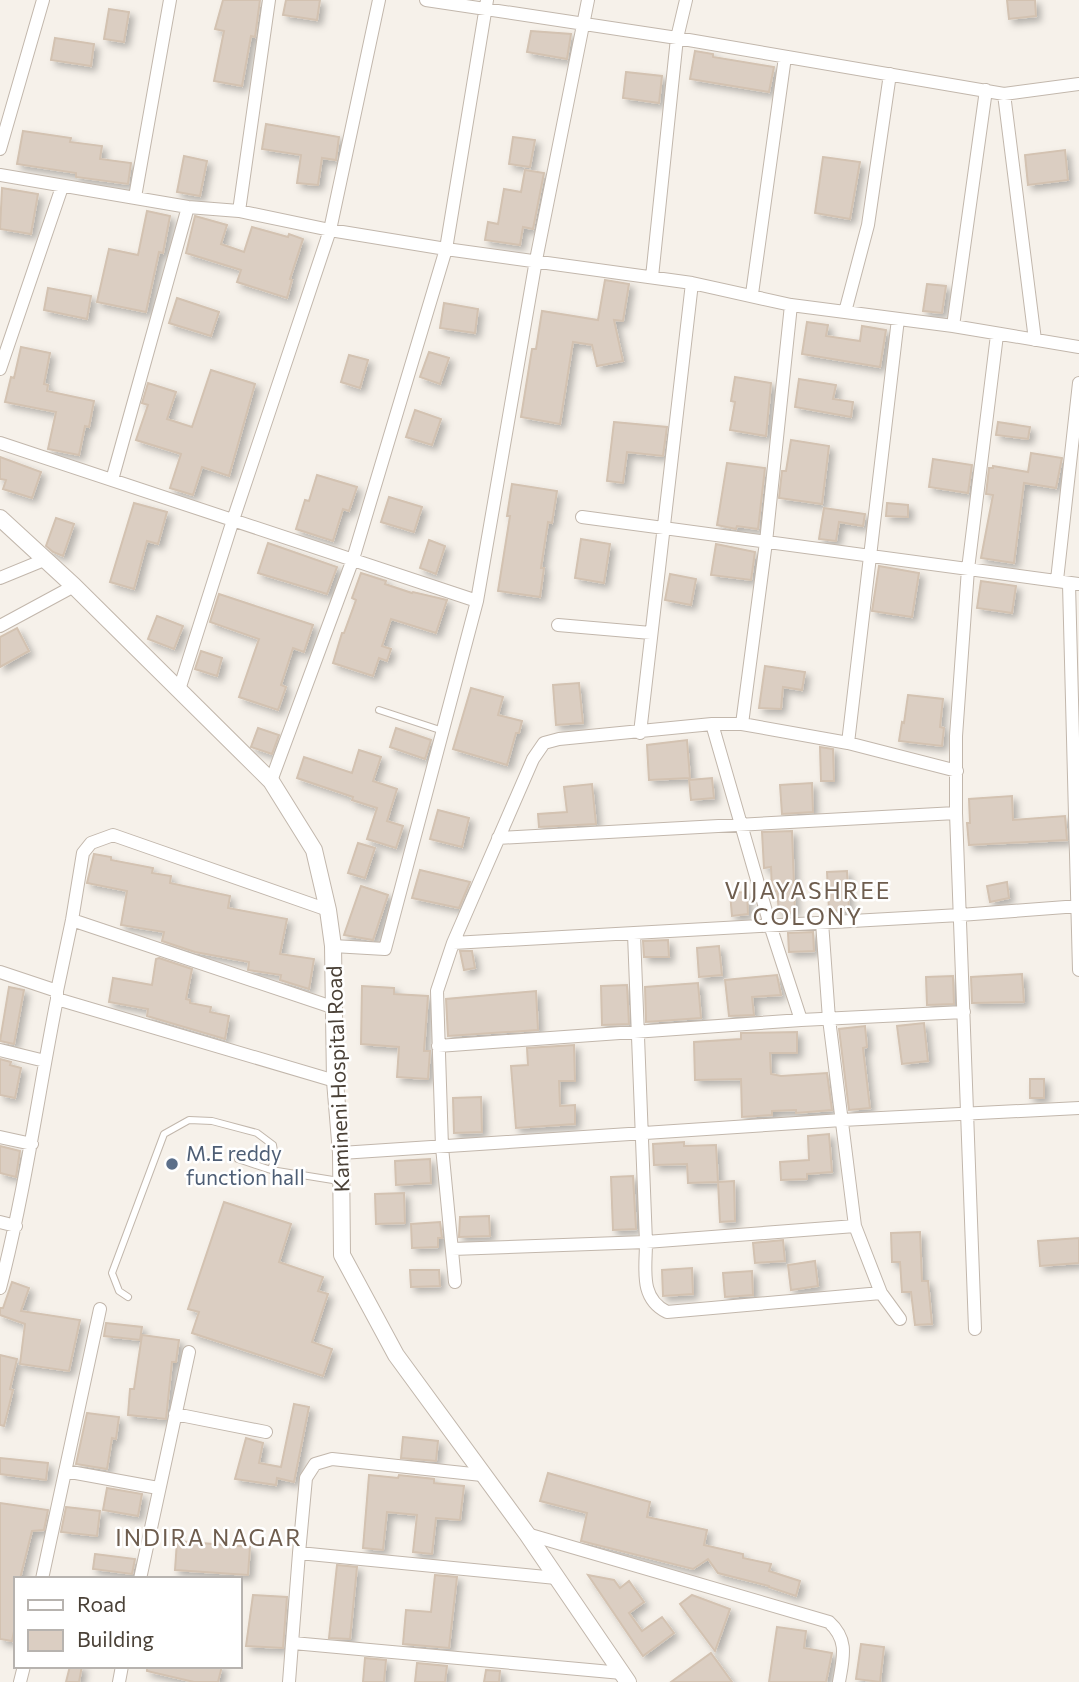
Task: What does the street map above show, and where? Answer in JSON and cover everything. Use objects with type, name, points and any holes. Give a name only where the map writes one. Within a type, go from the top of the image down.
[{"type":"street","points":[[0,149],[43,0]]},
{"type":"street","points":[[135,197],[170,0]]},
{"type":"street","points":[[239,211],[269,0]]},
{"type":"street","points":[[179,690],[330,230],[379,0]]},
{"type":"street","points":[[426,0],[486,5],[584,24],[1004,94],[1079,84]]},
{"type":"street","points":[[333,946],[385,949],[477,601],[536,260],[588,0]]},
{"type":"street","points":[[652,276],[677,38],[686,0]]},
{"type":"street","points":[[271,781],[353,559],[446,248],[486,5]]},
{"type":"street","points":[[752,294],[785,57]]},
{"type":"street","points":[[845,312],[868,225],[890,74]]},
{"type":"street","points":[[953,326],[986,90]]},
{"type":"street","points":[[1004,94],[1035,340]]},
{"type":"street","points":[[0,175],[188,207],[239,211],[330,230],[446,248],[692,282],[791,305],[953,326],[1079,347]]},
{"type":"street","points":[[0,369],[62,187]]},
{"type":"street","points":[[112,480],[188,207]]},
{"type":"street","points":[[640,733],[692,282]]},
{"type":"street","points":[[742,723],[766,542],[791,305]]},
{"type":"street","points":[[848,743],[898,319]]},
{"type":"street","points":[[975,1329],[956,813],[956,736],[968,569],[997,335]]},
{"type":"street","points":[[1079,383],[1068,583],[1079,970]]},
{"type":"street","points":[[0,443],[477,601]]},
{"type":"street","points":[[582,517],[1068,583]]},
{"type":"street","name":"Kamineni Hospital Road","points":[[0,519],[74,586],[271,781],[314,850],[333,946],[342,1255],[396,1356],[527,1534],[625,1678]]},
{"type":"street","points":[[0,578],[44,561]]},
{"type":"street","points":[[0,626],[74,586]]},
{"type":"street","points":[[558,625],[651,633]]},
{"type":"street","points":[[455,1282],[442,1147],[437,991],[453,943],[498,838],[533,759],[544,743],[559,739],[742,723],[848,743],[957,771]]},
{"type":"street","points":[[712,724],[770,925],[801,1020]]},
{"type":"street","points":[[498,838],[956,813]]},
{"type":"street","points":[[0,1288],[16,1226],[32,1144],[83,853],[91,844],[113,835],[328,910]]},
{"type":"street","points":[[453,943],[1077,906]]},
{"type":"street","points":[[72,920],[335,1008]]},
{"type":"street","points":[[822,922],[829,1019],[855,1226],[881,1293],[900,1319]]},
{"type":"street","points":[[634,934],[646,1289],[652,1301],[667,1312],[881,1293]]},
{"type":"street","points":[[0,972],[57,995],[335,1081]]},
{"type":"street","points":[[438,1046],[801,1020],[964,1012]]},
{"type":"street","points":[[0,1050],[45,1060]]},
{"type":"street","points":[[341,1153],[642,1132],[1079,1108]]},
{"type":"street","points":[[0,1136],[32,1144]]},
{"type":"street","points":[[0,1222],[16,1226]]},
{"type":"street","points":[[452,1249],[646,1242],[855,1226]]},
{"type":"street","points":[[43,1577],[100,1309]]},
{"type":"street","points":[[140,1577],[188,1352]]},
{"type":"street","points":[[175,1414],[266,1432]]},
{"type":"street","points":[[289,1682],[306,1478],[315,1464],[331,1459],[482,1475]]},
{"type":"street","points":[[65,1471],[158,1488]]},
{"type":"street","points":[[527,1534],[829,1622],[840,1632],[844,1651],[839,1682]]},
{"type":"street","points":[[299,1553],[556,1578]]},
{"type":"street","points":[[293,1643],[625,1678]]},
{"type":"lane","points":[[379,710],[443,731]]},
{"type":"lane","points":[[128,1297],[119,1291],[112,1273],[164,1134],[189,1121],[212,1121],[257,1133],[273,1145],[275,1157],[271,1170]]},
{"type":"lane","points":[[237,1158],[271,1170],[341,1181]]},
{"type":"building","points":[[223,0],[260,0],[255,37],[251,36],[242,86],[214,81],[224,31],[215,29]]},
{"type":"building","points":[[286,0],[320,0],[317,20],[283,15]]},
{"type":"building","points":[[1007,0],[1035,0],[1036,16],[1009,19]]},
{"type":"building","points":[[109,9],[129,12],[124,42],[104,39]]},
{"type":"building","points":[[531,31],[571,34],[567,59],[527,52]]},
{"type":"building","points":[[55,38],[94,44],[91,66],[51,60]]},
{"type":"building","points":[[695,51],[713,54],[713,57],[774,67],[769,92],[690,79]]},
{"type":"building","points":[[626,72],[662,76],[659,103],[623,98]]},
{"type":"building","points":[[266,124],[339,137],[336,160],[322,158],[318,185],[297,183],[301,155],[262,149]]},
{"type":"building","points":[[23,131],[102,146],[100,159],[131,163],[128,184],[76,177],[76,173],[17,164]]},
{"type":"building","points":[[513,137],[535,140],[530,167],[509,164]]},
{"type":"building","points":[[1065,150],[1068,180],[1028,185],[1025,155]]},
{"type":"building","points":[[184,156],[207,161],[200,196],[177,192]]},
{"type":"building","points":[[823,157],[860,162],[850,219],[815,213]]},
{"type":"building","points":[[525,170],[544,173],[533,229],[523,227],[520,245],[485,240],[488,222],[498,224],[504,189],[521,192]]},
{"type":"building","points":[[2,188],[38,194],[31,234],[0,229]]},
{"type":"building","points":[[147,211],[170,216],[163,253],[159,252],[146,312],[97,302],[109,249],[138,255]]},
{"type":"building","points":[[195,216],[227,225],[221,244],[244,252],[252,227],[303,239],[287,298],[237,282],[241,270],[186,253]]},
{"type":"building","points":[[605,280],[629,284],[623,321],[614,320],[623,361],[597,366],[592,345],[573,342],[560,424],[521,417],[532,349],[536,349],[542,311],[598,320]]},
{"type":"building","points":[[927,284],[946,286],[942,313],[923,311]]},
{"type":"building","points":[[48,288],[91,296],[87,319],[44,310]]},
{"type":"building","points":[[177,298],[219,312],[211,336],[169,323]]},
{"type":"building","points":[[444,303],[478,309],[475,333],[440,328]]},
{"type":"building","points":[[807,322],[828,325],[826,336],[860,341],[862,326],[886,330],[880,367],[802,354]]},
{"type":"building","points":[[21,347],[50,353],[44,384],[48,385],[47,391],[94,401],[89,427],[85,426],[79,455],[48,449],[56,412],[5,402]]},
{"type":"building","points":[[429,352],[449,358],[440,384],[420,377]]},
{"type":"building","points":[[349,355],[368,360],[360,388],[341,382]]},
{"type":"building","points":[[211,370],[255,384],[229,476],[202,467],[193,495],[170,488],[181,454],[136,440],[148,405],[142,403],[148,383],[176,392],[167,419],[192,427]]},
{"type":"building","points":[[735,377],[771,383],[766,436],[730,430],[735,402],[731,401]]},
{"type":"building","points":[[799,379],[836,385],[833,399],[853,402],[851,417],[795,407]]},
{"type":"building","points":[[415,410],[441,419],[432,445],[406,437]]},
{"type":"building","points":[[614,422],[667,427],[663,456],[627,452],[623,483],[607,481]]},
{"type":"building","points":[[998,422],[1030,427],[1028,439],[996,435]]},
{"type":"building","points":[[791,440],[829,446],[822,504],[779,498],[782,471],[786,471]]},
{"type":"building","points":[[1031,453],[1062,458],[1056,488],[1024,483],[1014,563],[981,558],[993,495],[986,494],[989,468],[993,466],[1028,472]]},
{"type":"building","points":[[0,457],[41,472],[32,498],[3,489],[6,480],[0,479]]},
{"type":"building","points":[[933,459],[972,465],[968,493],[929,487]]},
{"type":"building","points":[[727,463],[765,468],[758,529],[737,526],[736,529],[717,525]]},
{"type":"building","points":[[317,475],[357,487],[349,511],[343,509],[333,541],[296,529],[305,500],[309,501]]},
{"type":"building","points":[[512,484],[557,491],[552,523],[548,522],[540,597],[498,591],[510,516],[507,516]]},
{"type":"building","points":[[389,497],[422,507],[414,532],[381,522]]},
{"type":"building","points":[[134,503],[167,512],[158,544],[147,541],[134,589],[110,582]]},
{"type":"building","points":[[887,503],[908,505],[908,517],[886,516]]},
{"type":"building","points":[[824,508],[865,514],[863,526],[839,522],[836,541],[819,539]]},
{"type":"building","points":[[56,518],[74,524],[63,556],[46,546]]},
{"type":"building","points":[[581,539],[610,544],[604,583],[575,578]]},
{"type":"building","points":[[429,540],[445,546],[436,574],[420,568]]},
{"type":"building","points":[[268,543],[337,567],[327,594],[258,573]]},
{"type":"building","points":[[716,544],[755,552],[751,580],[711,575]]},
{"type":"building","points":[[879,566],[919,573],[912,617],[872,611]]},
{"type":"building","points":[[361,573],[412,593],[447,600],[436,633],[391,619],[382,646],[391,649],[387,661],[379,658],[373,676],[333,663],[356,600],[352,598]]},
{"type":"building","points":[[670,574],[696,579],[691,605],[665,600]]},
{"type":"building","points":[[981,581],[1016,586],[1012,613],[977,608]]},
{"type":"building","points":[[219,594],[313,625],[304,652],[293,648],[281,685],[286,687],[278,710],[239,697],[259,639],[210,622]]},
{"type":"building","points":[[157,616],[183,626],[174,649],[148,639]]},
{"type":"building","points":[[17,628],[29,651],[0,667],[0,637]]},
{"type":"building","points":[[201,651],[222,658],[217,676],[195,669]]},
{"type":"building","points":[[765,666],[805,672],[802,690],[783,687],[781,709],[759,708]]},
{"type":"building","points":[[579,683],[583,723],[556,725],[553,685]]},
{"type":"building","points":[[471,688],[503,697],[498,715],[522,721],[507,765],[453,749]]},
{"type":"building","points":[[908,695],[943,699],[940,727],[944,728],[942,746],[899,741]]},
{"type":"building","points":[[258,728],[279,735],[272,754],[251,747]]},
{"type":"building","points":[[396,728],[431,740],[425,759],[390,747]]},
{"type":"building","points":[[687,740],[690,778],[649,780],[647,745]]},
{"type":"building","points":[[820,747],[833,749],[834,781],[821,781]]},
{"type":"building","points":[[359,750],[381,757],[373,781],[397,789],[387,821],[403,826],[396,848],[367,839],[377,808],[297,778],[304,757],[352,773]]},
{"type":"building","points":[[712,778],[714,798],[691,800],[689,780]]},
{"type":"building","points":[[812,783],[813,812],[782,814],[780,785]]},
{"type":"building","points":[[592,784],[596,824],[539,827],[538,814],[567,812],[564,787]]},
{"type":"building","points":[[1012,796],[1013,820],[1065,816],[1067,840],[969,845],[969,799]]},
{"type":"building","points":[[438,810],[469,818],[462,847],[430,839]]},
{"type":"building","points":[[792,831],[795,912],[779,912],[777,891],[772,891],[771,867],[764,868],[762,832]]},
{"type":"building","points":[[358,843],[375,848],[365,878],[348,873]]},
{"type":"building","points":[[94,854],[153,868],[152,873],[171,876],[170,883],[230,896],[228,908],[287,919],[280,954],[314,959],[309,989],[280,980],[281,975],[248,970],[249,962],[195,952],[162,941],[164,932],[121,925],[127,891],[87,883]]},
{"type":"building","points":[[420,870],[470,882],[459,908],[412,898]]},
{"type":"building","points":[[847,871],[849,910],[829,911],[827,872]]},
{"type":"building","points":[[1007,882],[1009,898],[990,902],[987,886]]},
{"type":"building","points":[[361,886],[388,895],[373,940],[344,935]]},
{"type":"building","points":[[747,892],[748,914],[732,916],[730,893]]},
{"type":"building","points":[[813,932],[814,951],[789,952],[788,933]]},
{"type":"building","points":[[668,940],[669,957],[644,957],[643,941]]},
{"type":"building","points":[[719,946],[722,975],[699,977],[697,948]]},
{"type":"building","points":[[460,951],[472,951],[475,968],[464,970]]},
{"type":"building","points":[[156,959],[192,969],[186,999],[190,1000],[190,1003],[211,1007],[210,1012],[229,1016],[225,1039],[147,1016],[148,1009],[109,1002],[113,978],[152,985]]},
{"type":"building","points":[[1022,974],[1024,1002],[972,1003],[971,977]]},
{"type":"building","points":[[777,975],[781,995],[752,997],[754,1015],[729,1016],[725,980]]},
{"type":"building","points":[[953,976],[954,1004],[927,1005],[926,977]]},
{"type":"building","points":[[698,983],[701,1018],[646,1022],[645,987]]},
{"type":"building","points":[[627,985],[629,1024],[602,1025],[601,986]]},
{"type":"building","points":[[362,986],[394,988],[394,994],[428,996],[424,1051],[430,1051],[428,1079],[397,1077],[399,1047],[361,1044]]},
{"type":"building","points":[[9,987],[24,990],[14,1044],[0,1041]]},
{"type":"building","points":[[536,991],[538,1030],[448,1036],[446,999]]},
{"type":"building","points":[[924,1023],[928,1061],[902,1064],[897,1026]]},
{"type":"building","points":[[865,1026],[867,1047],[863,1048],[870,1108],[849,1110],[839,1029]]},
{"type":"building","points":[[797,1032],[797,1053],[770,1053],[771,1074],[781,1076],[827,1073],[832,1110],[796,1113],[796,1110],[772,1111],[772,1115],[742,1117],[741,1079],[695,1080],[694,1042],[741,1039],[741,1033]]},
{"type":"building","points":[[574,1045],[575,1081],[559,1081],[560,1106],[575,1105],[575,1124],[516,1128],[511,1066],[528,1065],[527,1048]]},
{"type":"building","points":[[0,1059],[21,1068],[15,1098],[0,1095]]},
{"type":"building","points":[[1030,1079],[1044,1079],[1044,1098],[1030,1098]]},
{"type":"building","points":[[481,1097],[482,1132],[454,1133],[453,1098]]},
{"type":"building","points":[[829,1134],[832,1172],[807,1174],[807,1179],[781,1180],[780,1162],[809,1160],[808,1136]]},
{"type":"building","points":[[684,1142],[684,1146],[716,1145],[718,1182],[688,1183],[687,1164],[654,1165],[653,1144]]},
{"type":"building","points":[[0,1146],[20,1151],[16,1177],[0,1173]]},
{"type":"building","points":[[430,1159],[431,1183],[396,1185],[395,1161]]},
{"type":"building","points":[[633,1176],[636,1229],[613,1230],[611,1177]]},
{"type":"building","points":[[734,1181],[735,1221],[720,1222],[718,1182]]},
{"type":"building","points":[[404,1193],[405,1223],[376,1224],[375,1194]]},
{"type":"building","points":[[224,1202],[291,1224],[279,1262],[323,1277],[318,1291],[328,1294],[312,1342],[332,1349],[323,1376],[192,1333],[199,1312],[188,1309]]},
{"type":"building","points":[[489,1216],[490,1236],[459,1237],[460,1217]]},
{"type":"building","points":[[440,1222],[442,1238],[438,1238],[438,1247],[412,1248],[411,1224]]},
{"type":"building","points":[[920,1232],[922,1281],[928,1281],[932,1324],[915,1325],[911,1292],[902,1292],[900,1262],[892,1262],[891,1233]]},
{"type":"building","points":[[1079,1238],[1079,1263],[1040,1266],[1038,1241]]},
{"type":"building","points":[[783,1240],[785,1261],[755,1263],[753,1243]]},
{"type":"building","points":[[815,1261],[818,1286],[791,1290],[788,1265]]},
{"type":"building","points":[[692,1268],[693,1294],[663,1296],[662,1270]]},
{"type":"building","points":[[410,1270],[439,1270],[440,1286],[411,1287]]},
{"type":"building","points":[[752,1271],[753,1295],[725,1297],[723,1273]]},
{"type":"building","points":[[12,1282],[29,1288],[21,1311],[80,1320],[69,1371],[20,1364],[25,1324],[0,1315],[0,1308],[3,1308]]},
{"type":"building","points":[[106,1323],[142,1327],[140,1340],[104,1336]]},
{"type":"building","points":[[142,1335],[179,1340],[176,1362],[172,1362],[166,1419],[128,1415],[130,1389],[134,1389]]},
{"type":"building","points":[[0,1355],[17,1359],[4,1426],[0,1425]]},
{"type":"building","points":[[294,1404],[309,1407],[294,1482],[277,1478],[276,1485],[235,1479],[246,1438],[263,1443],[259,1463],[281,1467]]},
{"type":"building","points":[[87,1413],[119,1417],[107,1469],[76,1464]]},
{"type":"building","points":[[403,1437],[438,1441],[436,1461],[401,1458]]},
{"type":"building","points":[[0,1458],[48,1463],[46,1480],[0,1474]]},
{"type":"building","points":[[548,1473],[650,1502],[647,1517],[707,1530],[704,1545],[771,1564],[769,1571],[800,1581],[796,1596],[718,1573],[708,1559],[693,1569],[581,1541],[587,1513],[540,1501]]},
{"type":"building","points":[[369,1475],[434,1479],[434,1483],[464,1486],[460,1520],[436,1518],[432,1554],[413,1552],[417,1515],[387,1512],[383,1550],[363,1548]]},
{"type":"building","points":[[107,1488],[142,1494],[138,1516],[103,1510]]},
{"type":"building","points":[[0,1503],[48,1510],[44,1530],[32,1531],[20,1577],[14,1577],[12,1641],[0,1639]]},
{"type":"building","points":[[66,1507],[100,1511],[97,1536],[61,1532]]},
{"type":"building","points":[[177,1541],[250,1547],[248,1575],[175,1570]]},
{"type":"building","points":[[95,1554],[135,1559],[132,1574],[93,1569]]},
{"type":"building","points":[[337,1565],[357,1567],[350,1639],[329,1638]]},
{"type":"building","points":[[435,1575],[457,1577],[449,1648],[403,1644],[406,1610],[431,1612]]},
{"type":"building","points":[[588,1575],[614,1580],[620,1588],[629,1581],[644,1602],[629,1613],[642,1631],[662,1617],[674,1633],[643,1656]]},
{"type":"building","points":[[253,1595],[287,1597],[283,1648],[246,1646]]},
{"type":"building","points":[[692,1595],[730,1609],[715,1651],[680,1604]]},
{"type":"building","points":[[777,1627],[806,1631],[804,1648],[832,1653],[826,1682],[769,1682]]},
{"type":"building","points":[[861,1644],[884,1647],[880,1682],[856,1679]]},
{"type":"building","points":[[711,1653],[732,1682],[671,1682]]},
{"type":"building","points":[[365,1658],[386,1660],[384,1682],[363,1682]]},
{"type":"building","points":[[417,1663],[447,1666],[445,1682],[415,1682]]},
{"type":"building","points":[[70,1668],[82,1668],[79,1682],[66,1682]]},
{"type":"building","points":[[147,1668],[222,1668],[218,1682],[194,1682],[147,1671]]},
{"type":"building","points":[[486,1670],[500,1671],[499,1682],[484,1682]]},
{"type":"place","name":"M.E reddy function hall","points":[[172,1164]]},
{"type":"district","name":"VIJAYASHREE COLONY","points":[[808,903]]},
{"type":"district","name":"INDIRA NAGAR","points":[[209,1537]]}]
